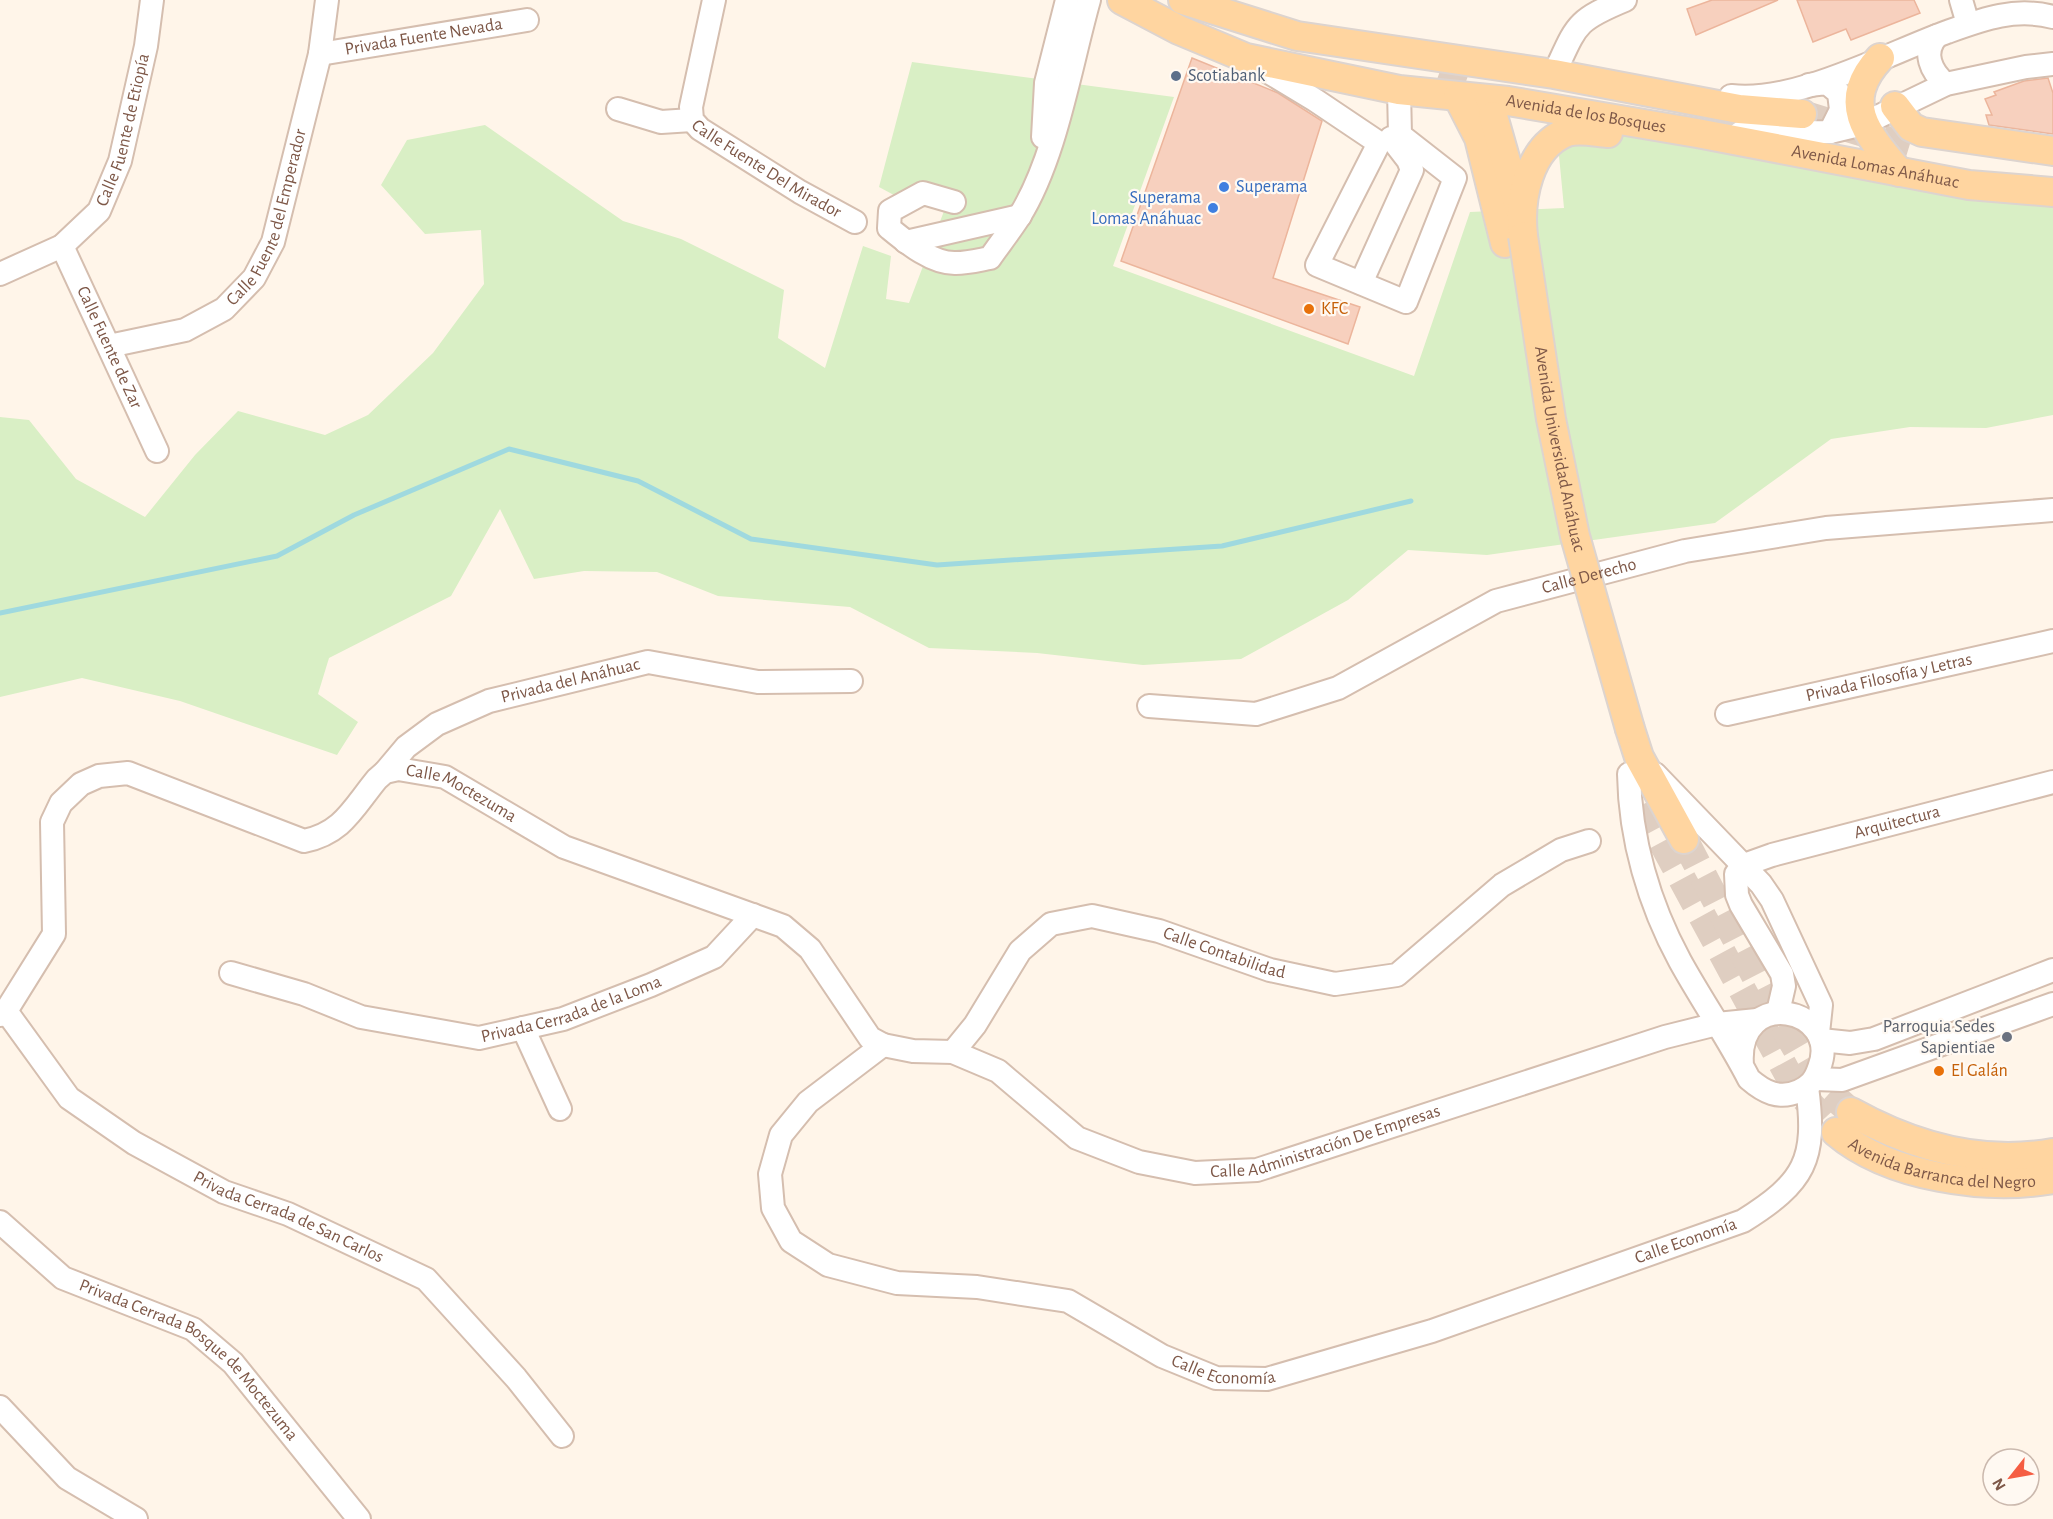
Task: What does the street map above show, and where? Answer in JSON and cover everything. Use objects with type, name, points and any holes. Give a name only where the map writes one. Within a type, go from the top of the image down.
[{"type":"main road","name":"Avenida de los Bosques","points":[[1122,0],[1179,30],[1246,58],[1399,90],[1508,101],[1697,133]]},
{"type":"main road","name":"Avenida de los Bosques","points":[[1181,0],[1215,5],[1297,36],[1554,74],[1598,83]]},
{"type":"main road","points":[[1181,0],[1215,29],[1265,47],[1440,71]]},
{"type":"main road","points":[[1880,58],[1868,71],[1859,99],[1863,124],[1899,172]]},
{"type":"main road","name":"Avenida Lomas Anáhuac","points":[[1598,83],[1739,109],[1802,114]]},
{"type":"main road","name":"Avenida Universidad Anáhuac","points":[[1458,97],[1479,138],[1516,231]]},
{"type":"main road","points":[[1895,106],[1911,127],[1922,132],[2053,151]]},
{"type":"main road","points":[[1493,116],[1516,231]]},
{"type":"main road","name":"Avenida Universidad Anáhuac","points":[[1642,123],[1615,132],[1576,130],[1565,133],[1548,146],[1527,178],[1516,231],[1532,426],[1580,625],[1634,765],[1642,805]]},
{"type":"main road","name":"Avenida Lomas Anáhuac","points":[[1697,133],[1969,185],[2053,192]]},
{"type":"main road","name":"Avenida Lomas Anáhuac","points":[[1916,149],[2053,168]]},
{"type":"main road","name":"Avenida Universidad Anáhuac","points":[[1634,765],[1684,839]]},
{"type":"main road","name":"Avenida Barranca del Negro","points":[[2053,1153],[2011,1158],[1967,1155],[1844,1122],[1847,1140],[1889,1162],[1946,1178],[1994,1184],[2053,1179]]},
{"type":"street","name":"Calle Fuente de Etiopía","points":[[0,274],[62,246],[99,211],[120,161],[146,46],[152,0]]},
{"type":"street","name":"Calle Fuente del Emperador","points":[[109,346],[186,330],[224,309],[254,278],[273,242],[320,54],[327,0]]},
{"type":"street","name":"Calle Fuente Del Mirador","points":[[714,0],[692,107],[692,120],[700,129],[800,192],[855,222]]},
{"type":"street","points":[[1040,172],[1046,83],[1067,0]]},
{"type":"street","points":[[954,202],[923,192],[890,211],[889,228],[906,242],[943,262],[956,263],[990,258],[1020,216],[1040,172],[1061,109],[1089,0]]},
{"type":"street","points":[[1554,74],[1573,31],[1591,14],[1625,0]]},
{"type":"street","points":[[1961,0],[1968,24]]},
{"type":"street","name":"Avenida de los Bosques","points":[[1598,83],[1624,82],[1749,98],[1809,85],[1968,24],[2019,12],[2053,16]]},
{"type":"street","name":"Privada Fuente Nevada","points":[[320,54],[527,20]]},
{"type":"street","points":[[1937,36],[1931,42],[1930,61],[1938,78],[1946,84]]},
{"type":"street","points":[[1246,58],[1315,100],[1390,138],[1455,178],[1406,302],[1317,265],[1390,138],[1399,90]]},
{"type":"street","name":"Avenida de los Bosques","points":[[1697,133],[1830,132],[1863,124],[1895,106],[1946,84],[2026,67],[2053,64]]},
{"type":"street","points":[[1809,85],[1827,83],[1839,93],[1841,110],[1830,132]]},
{"type":"street","points":[[618,110],[661,122],[692,120]]},
{"type":"street","points":[[1360,283],[1412,170],[1408,160],[1390,138]]},
{"type":"street","points":[[906,242],[1020,216]]},
{"type":"street","name":"Calle Fuente de Zar","points":[[62,246],[157,451]]},
{"type":"street","name":"Calle Derecho","points":[[1149,706],[1256,714],[1338,688],[1496,600],[1685,551],[1826,528],[2053,510]]},
{"type":"street","name":"Privada Filosofía y Letras","points":[[1727,714],[2053,642]]},
{"type":"street","name":"Privada del Anáhuac","points":[[385,772],[405,747],[436,724],[489,701],[648,662],[758,682],[851,681]]},
{"type":"street","points":[[1634,765],[1743,866],[1772,900],[1821,1005],[1819,1037],[1823,1060],[1811,1083]]},
{"type":"street","points":[[1634,765],[1629,808],[1648,890],[1679,958],[1749,1079],[1761,1090],[1776,1095],[1792,1094],[1811,1083],[1842,1080],[2053,1004]]},
{"type":"street","name":"Calle Moctezuma","points":[[3,1013],[54,934],[52,822],[61,803],[81,784],[99,776],[128,773],[304,842],[336,830],[385,772],[398,769],[445,777],[564,847],[783,926],[804,942],[870,1038],[883,1045]]},
{"type":"street","name":"Arquitectura","points":[[1743,866],[1772,855],[2053,782]]},
{"type":"street","name":"Calle Contabilidad","points":[[953,1052],[975,1025],[1020,951],[1051,924],[1092,916],[1159,931],[1270,970],[1335,984],[1396,975],[1502,885],[1561,850],[1589,841]]},
{"type":"street","points":[[1743,866],[1736,874],[1737,895],[1782,974],[1785,986],[1778,1012]]},
{"type":"street","name":"Privada Cerrada de la Loma","points":[[231,973],[304,994],[361,1017],[418,1029],[479,1038],[563,1019],[651,985],[714,957],[753,915]]},
{"type":"street","points":[[1742,1065],[1740,1048],[1756,1020],[1778,1012],[1801,1017],[1819,1037],[1850,1043],[1874,1039],[2053,970]]},
{"type":"street","name":"Privada Cerrada de San Carlos","points":[[3,1013],[69,1098],[134,1143],[224,1192],[288,1215],[426,1279],[516,1378],[562,1436]]},
{"type":"street","name":"Calle Administración De Empresas","points":[[953,1052],[998,1071],[1077,1138],[1139,1162],[1195,1173],[1257,1170],[1654,1041],[1717,1024],[1756,1020]]},
{"type":"street","points":[[524,1028],[560,1109]]},
{"type":"street","points":[[883,1045],[913,1051],[953,1052]]},
{"type":"street","name":"Calle Economía","points":[[883,1045],[808,1102],[781,1135],[770,1174],[773,1208],[791,1241],[828,1265],[897,1283],[977,1287],[1068,1301],[1162,1356],[1216,1378],[1268,1378],[1421,1334],[1743,1221],[1773,1202],[1793,1182],[1807,1156],[1812,1126],[1811,1083]]},
{"type":"street","name":"Privada Cerrada Bosque de Moctezuma","points":[[0,1222],[63,1278],[193,1329],[233,1363],[358,1519]]},
{"type":"street","points":[[0,1407],[67,1478],[136,1519]]},
{"type":"green space","points":[[912,62],[1174,97],[1113,266],[1414,376],[1470,212],[1564,208],[1558,145],[1605,131],[2053,197],[2053,415],[1986,428],[1910,427],[1831,439],[1715,523],[1487,555],[1408,550],[1348,600],[1241,659],[1143,665],[1037,653],[929,648],[850,607],[718,596],[657,572],[584,571],[534,579],[500,509],[451,596],[329,658],[318,694],[358,722],[337,755],[180,701],[82,678],[0,697],[0,417],[29,420],[76,479],[145,517],[195,455],[238,411],[325,435],[368,415],[433,353],[484,284],[481,230],[425,234],[381,185],[407,140],[485,125],[623,221],[681,239],[784,290],[778,338],[825,368],[863,246],[891,256],[886,299],[909,303],[949,198],[917,182],[905,201],[879,187]]},
{"type":"building","points":[[1712,0],[1778,0],[1696,35],[1687,9]]},
{"type":"building","points":[[1797,0],[1914,0],[1920,13],[1851,40],[1846,29],[1813,42]]},
{"type":"building","name":"Superama","points":[[1192,58],[1278,93],[1322,121],[1273,278],[1360,307],[1348,344],[1121,261]]},
{"type":"building","points":[[2048,78],[2053,93],[2053,134],[1989,125],[1986,115],[1992,115],[1985,99],[1996,95],[1994,92],[2024,81]]},
{"type":"waterway","points":[[0,613],[277,556],[354,515],[509,449],[638,481],[751,539],[937,565],[1222,546],[1411,501]]},
{"type":"tunnel","points":[[1440,71],[1468,81],[1491,115]]},
{"type":"tunnel","points":[[1802,114],[1916,149]]},
{"type":"tunnel","points":[[1642,805],[1796,1089],[1836,1132]]},
{"type":"tunnel","points":[[1684,839],[1764,993],[1814,1079],[1851,1112]]},
{"type":"place","name":"Scotiabank","points":[[1176,76]]},
{"type":"place","name":"Superama","points":[[1224,187]]},
{"type":"place","name":"Superama Lomas Anáhuac","points":[[1213,208]]},
{"type":"place","name":"KFC","points":[[1309,309]]},
{"type":"place","name":"Parroquia Sedes Sapientiae","points":[[2007,1037]]},
{"type":"place","name":"El Galán","points":[[1939,1071]]}]
